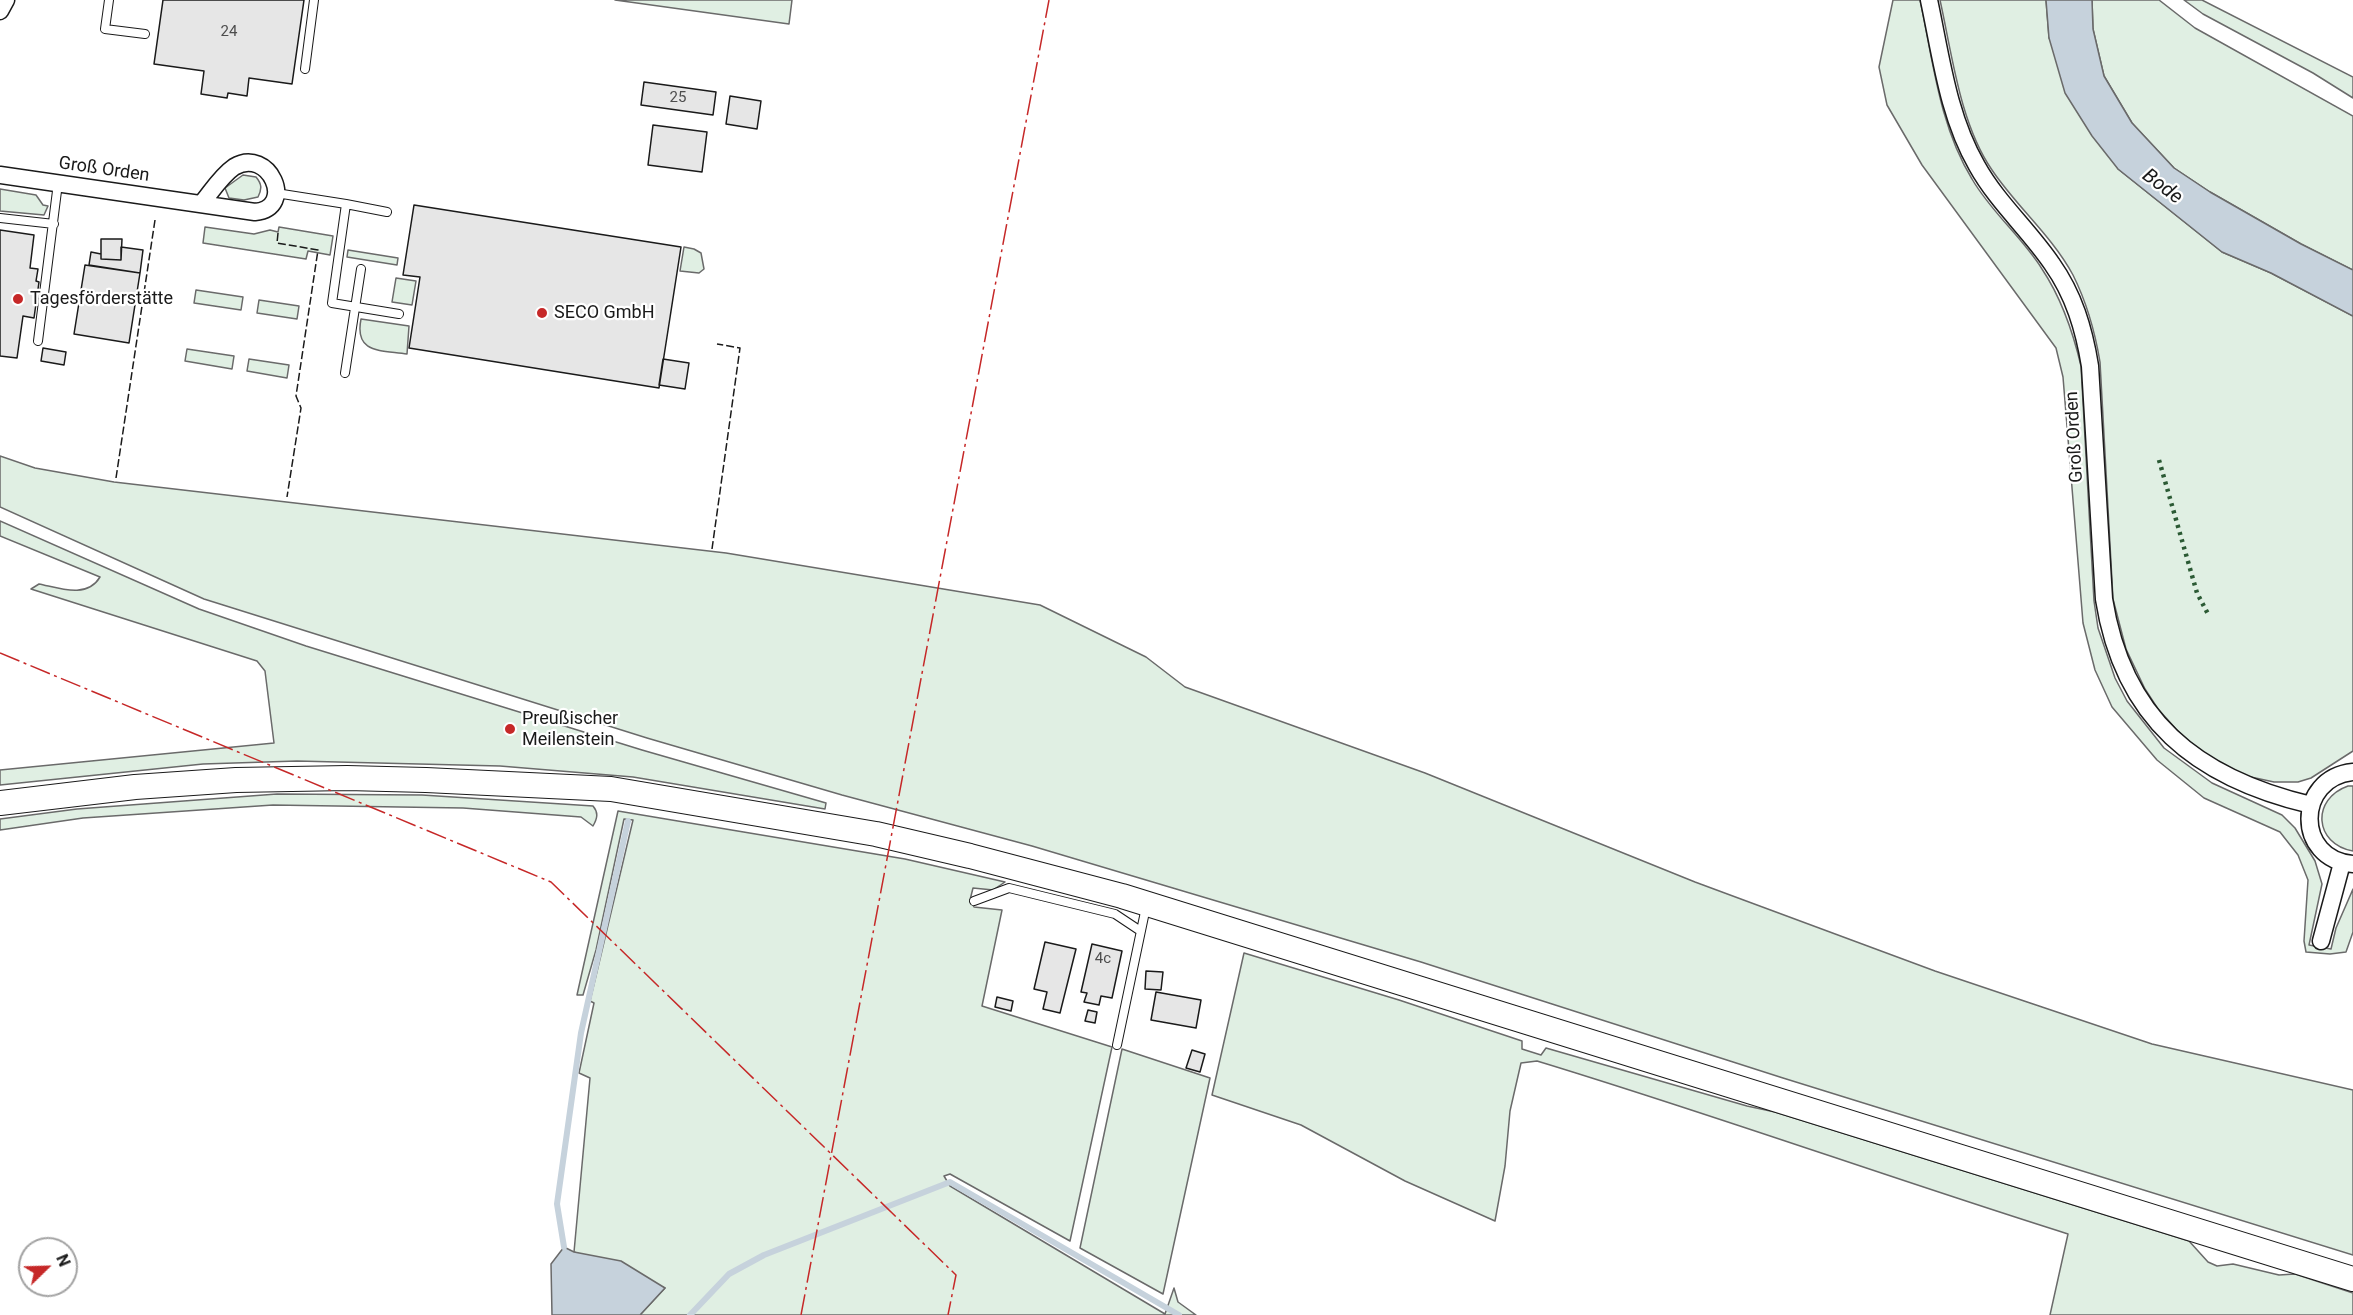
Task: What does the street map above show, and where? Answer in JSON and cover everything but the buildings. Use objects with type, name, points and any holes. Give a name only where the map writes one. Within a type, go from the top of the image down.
[{"type":"main road","points":[[0,803],[135,787],[236,780],[348,778],[426,780],[611,789],[876,834],[981,858],[1147,903],[2353,1279]]},
{"type":"street","points":[[0,11],[6,0]]},
{"type":"street","name":"Groß Orden","points":[[1929,0],[1954,112],[1964,140],[1977,168],[2052,264],[2066,286],[2085,337],[2091,376],[2104,599],[2108,625],[2124,672],[2152,716],[2171,738],[2192,756],[2236,781],[2272,795],[2311,805]]},
{"type":"street","points":[[202,203],[218,182],[236,166],[248,164],[268,170],[274,177],[276,193]]},
{"type":"street","name":"Groß Orden","points":[[0,175],[232,209],[262,211],[269,206],[276,193]]},
{"type":"street","points":[[2321,941],[2348,863],[2326,854],[2315,840],[2309,823],[2311,805],[2317,792],[2327,782],[2339,775],[2353,772]]},
{"type":"lane","points":[[109,0],[105,29],[145,34]]},
{"type":"lane","points":[[305,69],[314,0]]},
{"type":"lane","points":[[38,340],[58,183]]},
{"type":"lane","points":[[276,193],[387,212]]},
{"type":"lane","points":[[346,204],[332,303],[399,314]]},
{"type":"lane","points":[[0,218],[54,224]]},
{"type":"lane","points":[[345,373],[361,268]]},
{"type":"lane","points":[[975,901],[1009,888],[1115,914],[1139,930]]},
{"type":"lane","points":[[1117,1045],[1139,930],[1147,903]]},
{"type":"green space","points":[[615,0],[792,0],[789,24]]},
{"type":"green space","points":[[1893,0],[1920,0],[1938,92],[1961,158],[1980,191],[2042,269],[2061,304],[2070,328],[2081,366],[2094,601],[2098,628],[2115,678],[2127,701],[2164,748],[2212,783],[2282,815],[2295,828],[2315,861],[2322,884],[2309,945],[2331,949],[2336,928],[2353,889],[2353,932],[2346,952],[2330,954],[2306,952],[2304,941],[2308,880],[2298,855],[2280,832],[2204,798],[2157,760],[2112,707],[2095,670],[2083,623],[2063,377],[2056,348],[1922,165],[1887,105],[1879,67]]},
{"type":"green space","points":[[1940,0],[2046,0],[2049,38],[2118,169],[2222,252],[2271,273],[2353,316],[2353,751],[2311,778],[2298,782],[2274,782],[2237,774],[2203,754],[2158,709],[2145,689],[2126,649],[2113,599],[2100,362],[2090,318],[2073,275],[2055,247],[2002,183],[1981,152],[1958,88]]},
{"type":"green space","points":[[2092,0],[2159,0],[2195,28],[2353,116],[2353,270],[2301,244],[2210,192],[2174,168],[2132,123],[2104,76],[2093,29]]},
{"type":"green space","points":[[2184,0],[2202,0],[2353,77],[2353,98],[2313,73],[2203,14]]},
{"type":"green space","points":[[243,175],[256,177],[261,187],[258,197],[244,200],[229,198],[225,188]]},
{"type":"green space","points":[[0,189],[36,195],[43,205],[48,206],[44,215],[0,211]]},
{"type":"green space","points":[[205,227],[254,234],[270,230],[278,232],[279,227],[333,236],[330,255],[308,251],[306,259],[203,243]]},
{"type":"green space","points":[[684,247],[701,253],[704,269],[699,273],[680,271]]},
{"type":"green space","points":[[348,250],[398,258],[397,265],[347,257]]},
{"type":"green space","points":[[396,278],[416,281],[412,305],[392,302]]},
{"type":"green space","points":[[196,290],[243,297],[241,310],[194,303]]},
{"type":"green space","points":[[259,300],[299,306],[297,319],[257,313]]},
{"type":"green space","points":[[361,319],[409,326],[407,354],[379,350],[366,344],[360,330]]},
{"type":"green space","points":[[187,349],[234,356],[232,369],[185,361]]},
{"type":"green space","points":[[249,359],[289,365],[287,378],[247,371]]},
{"type":"green space","points":[[0,456],[35,468],[114,482],[726,553],[1040,605],[1146,657],[1185,687],[1425,773],[1695,882],[1935,971],[2152,1044],[2353,1090],[2353,1255],[1783,1078],[1421,962],[1032,846],[842,795],[647,738],[204,599],[0,507]]},
{"type":"green space","points":[[0,521],[199,609],[306,646],[642,750],[826,803],[825,809],[633,777],[500,766],[297,761],[203,764],[0,785],[0,770],[274,743],[265,671],[257,661],[31,589],[39,584],[80,590],[88,588],[100,577],[0,536]]},
{"type":"green space","points":[[2353,786],[2353,851],[2340,847],[2331,840],[2322,821],[2323,810],[2328,801],[2336,792]]},
{"type":"green space","points":[[277,794],[422,795],[593,806],[597,816],[593,826],[581,817],[463,808],[273,805],[83,818],[0,830],[0,819],[77,809]]},
{"type":"green space","points":[[618,811],[905,859],[1005,882],[993,890],[973,888],[970,900],[974,907],[1002,910],[982,1006],[1112,1047],[1070,1241],[950,1174],[944,1176],[950,1186],[1165,1314],[1174,1288],[1178,1302],[1196,1315],[640,1315],[665,1288],[574,1252],[590,1078],[579,1073],[594,1003],[590,1001],[633,820],[624,819],[596,950],[583,995],[577,995]]},
{"type":"green space","points":[[1244,953],[1399,1000],[1522,1041],[1522,1049],[1541,1055],[1546,1048],[1775,1112],[2189,1241],[2208,1262],[2217,1266],[2233,1264],[2279,1275],[2295,1274],[2353,1293],[2353,1315],[2050,1315],[2068,1234],[1537,1061],[1521,1063],[1510,1111],[1505,1166],[1495,1221],[1405,1181],[1301,1125],[1212,1095]]},
{"type":"green space","points":[[1122,1049],[1210,1078],[1163,1294],[1080,1248]]},
{"type":"water","name":"Bode","points":[[2046,0],[2092,0],[2093,29],[2104,76],[2132,123],[2174,168],[2210,192],[2301,244],[2353,270],[2353,316],[2271,273],[2222,252],[2118,169],[2092,136],[2065,93],[2049,38]]},
{"type":"water","points":[[564,1247],[574,1252],[621,1261],[665,1288],[640,1315],[552,1315],[551,1264]]},
{"type":"waterway","points":[[564,1247],[557,1204],[581,1033],[628,821]]},
{"type":"waterway","points":[[690,1315],[729,1274],[764,1255],[950,1182],[1179,1315]]},
{"type":"hedge","points":[[2159,460],[2197,593],[2208,614]]},
{"type":"fence","points":[[116,478],[155,220]]},
{"type":"fence","points":[[278,233],[277,243],[318,250],[296,396],[301,408],[287,497]]},
{"type":"fence","points":[[712,549],[740,348],[717,344]]},
{"type":"power","points":[[801,1315],[1049,0]]},
{"type":"power","points":[[0,653],[551,882],[956,1275],[948,1315]]},
{"type":"place","name":"Tagesförderstätte","points":[[18,299]]},
{"type":"place","name":"SECO GmbH","points":[[542,313]]},
{"type":"place","name":"Preußischer Meilenstein","points":[[510,729]]}]
